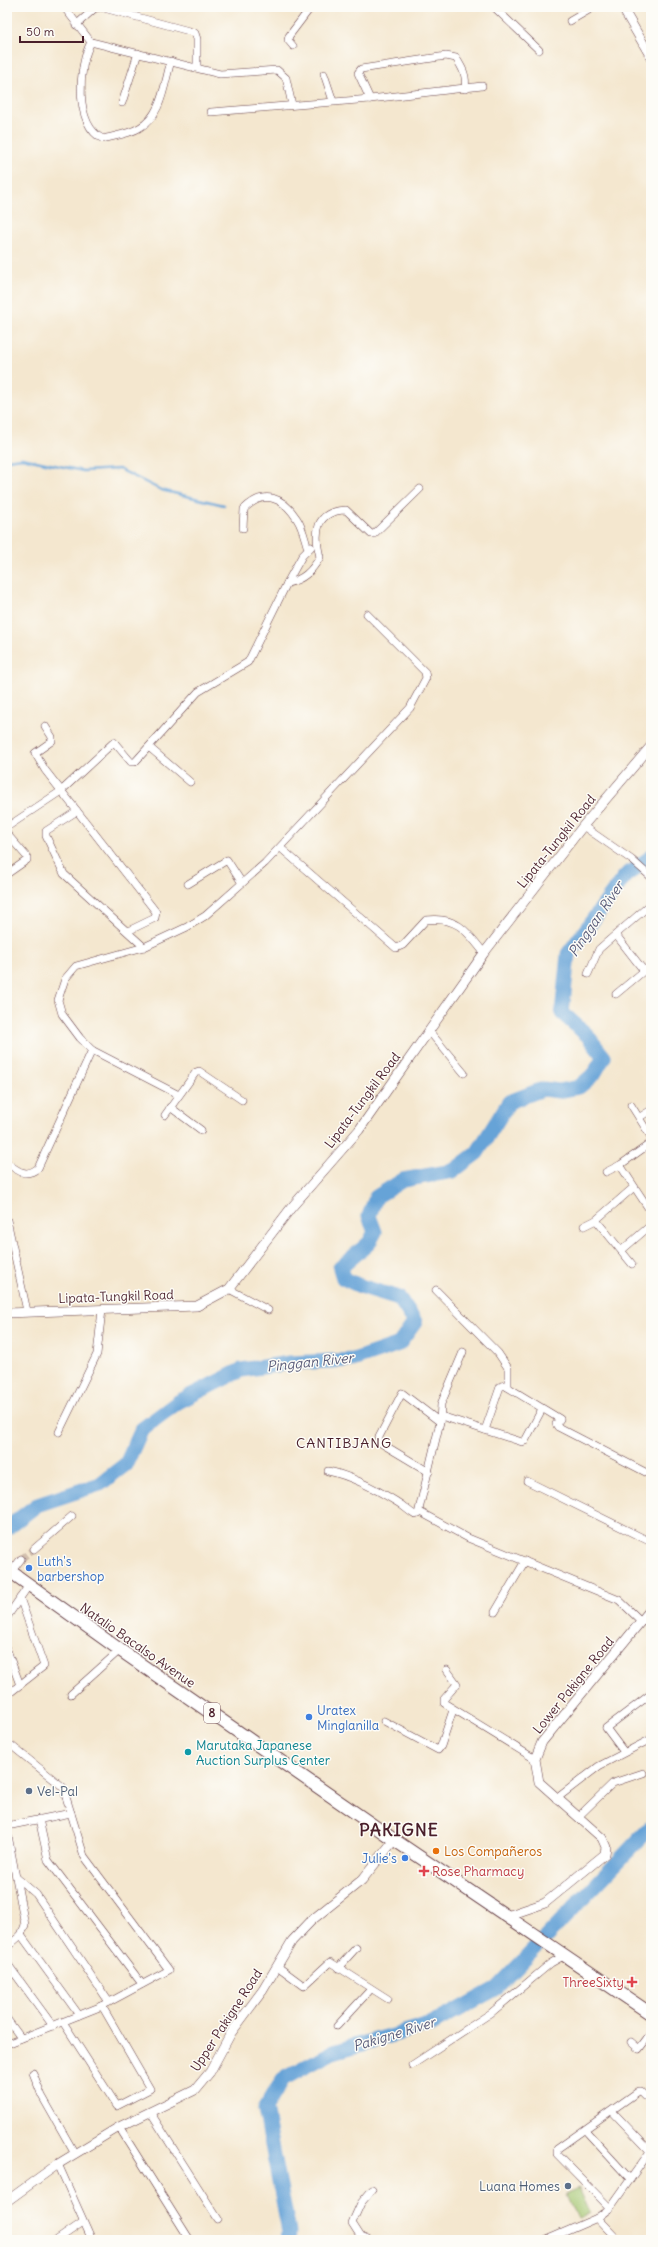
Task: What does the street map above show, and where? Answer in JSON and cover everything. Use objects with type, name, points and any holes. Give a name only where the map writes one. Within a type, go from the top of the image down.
[{"type":"highway","name":"Natalio Bacalso Avenue","points":[[9,1570],[120,1650],[394,1840],[651,2014]]},
{"type":"street","points":[[76,25],[94,9],[100,7],[195,33],[197,39],[197,67]]},
{"type":"street","points":[[293,46],[288,40],[289,36],[311,7]]},
{"type":"street","points":[[494,7],[539,50]]},
{"type":"street","points":[[570,21],[594,7]]},
{"type":"street","points":[[622,7],[651,57]]},
{"type":"street","points":[[65,8],[76,25],[91,42],[197,67],[220,74],[277,70],[286,78],[292,105]]},
{"type":"street","points":[[91,42],[84,55],[80,88],[89,125],[95,135],[103,139],[138,129],[152,119],[159,103],[171,61]]},
{"type":"street","points":[[122,103],[138,53]]},
{"type":"street","points":[[370,99],[358,72],[361,69],[446,56],[456,58],[464,71],[467,80],[465,89]]},
{"type":"street","points":[[324,74],[333,101]]},
{"type":"street","points":[[210,112],[370,99],[482,86]]},
{"type":"street","points":[[288,583],[299,581],[314,569],[320,557],[316,541],[321,520],[329,512],[346,510],[371,534],[374,534],[420,489]]},
{"type":"street","points":[[243,528],[244,509],[253,500],[267,496],[280,500],[298,520],[308,549]]},
{"type":"street","points":[[7,827],[61,791],[114,742],[133,762],[150,748],[198,692],[248,662],[288,583],[308,549],[316,541]]},
{"type":"street","points":[[179,1095],[92,1050],[80,1038],[62,1014],[58,1000],[65,979],[76,966],[144,947],[187,927],[205,916],[275,853],[410,708],[426,678],[424,670],[367,614]]},
{"type":"street","points":[[45,726],[52,737],[52,741],[35,753],[61,791],[156,912],[155,918],[128,931]]},
{"type":"street","name":"Lipata-Tungkil Road","points":[[7,1313],[27,1311],[102,1310],[197,1306],[229,1289],[291,1208],[359,1130],[484,953],[583,826],[651,746]]},
{"type":"street","points":[[150,748],[190,782]]},
{"type":"street","points":[[77,811],[47,828],[46,836],[64,874],[144,947]]},
{"type":"street","points":[[583,826],[634,862],[650,876]]},
{"type":"street","points":[[7,834],[27,857],[27,860],[7,874]]},
{"type":"street","points":[[283,850],[396,948],[403,945],[426,920],[444,919],[464,928],[484,953]]},
{"type":"street","points":[[188,884],[226,860],[242,883]]},
{"type":"street","points":[[588,974],[600,949],[651,904]]},
{"type":"street","points":[[616,935],[644,971]]},
{"type":"street","points":[[616,994],[651,965]]},
{"type":"street","points":[[429,1031],[464,1073]]},
{"type":"street","points":[[7,1163],[20,1173],[25,1174],[30,1174],[38,1168],[92,1050]]},
{"type":"street","points":[[165,1115],[196,1072],[199,1071],[242,1100]]},
{"type":"street","points":[[631,1105],[640,1117],[651,1137]]},
{"type":"street","points":[[170,1107],[201,1130]]},
{"type":"street","points":[[640,1117],[651,1110]]},
{"type":"street","points":[[606,1172],[620,1165],[651,1143]]},
{"type":"street","points":[[620,1165],[651,1212]]},
{"type":"street","points":[[584,1226],[596,1220],[634,1187]]},
{"type":"street","points":[[7,1220],[27,1311]]},
{"type":"street","points":[[596,1220],[632,1264]]},
{"type":"street","points":[[622,1250],[651,1225]]},
{"type":"street","points":[[229,1289],[268,1310]]},
{"type":"street","points":[[436,1290],[488,1341],[503,1360],[510,1374],[508,1387]]},
{"type":"street","points":[[59,1432],[98,1354],[102,1310]]},
{"type":"street","points":[[328,1471],[344,1474],[374,1489],[399,1503],[415,1515],[420,1512],[440,1419],[441,1404],[463,1352]]},
{"type":"street","points":[[485,1430],[500,1387],[504,1385],[560,1419],[556,1424],[558,1427],[651,1475]]},
{"type":"street","points":[[429,1472],[379,1442],[378,1439],[401,1393],[440,1419],[485,1430],[524,1442],[542,1409]]},
{"type":"street","points":[[527,1481],[651,1542]]},
{"type":"street","points":[[420,1512],[468,1538],[619,1600],[641,1620]]},
{"type":"street","points":[[34,1549],[72,1516]]},
{"type":"street","points":[[9,1570],[21,1560]]},
{"type":"street","points":[[495,1612],[525,1561]]},
{"type":"street","points":[[7,1617],[29,1585]]},
{"type":"street","points":[[7,1695],[44,1666],[20,1598]]},
{"type":"street","name":"Lower Pakigne Road","points":[[534,1759],[542,1742],[651,1609]]},
{"type":"street","points":[[7,1650],[20,1685]]},
{"type":"street","points":[[71,1694],[120,1650]]},
{"type":"street","points":[[447,1670],[457,1684],[443,1701],[453,1710],[534,1759],[539,1782],[556,1799],[602,1838],[606,1847],[605,1854],[545,1903],[508,1916]]},
{"type":"street","points":[[624,1752],[606,1728],[651,1694]]},
{"type":"street","points":[[384,1720],[438,1750],[441,1746],[453,1710]]},
{"type":"street","points":[[556,1799],[599,1766],[651,1739]]},
{"type":"street","points":[[7,1742],[63,1787],[84,1856],[169,1970],[102,2006],[7,2044]]},
{"type":"street","points":[[578,1817],[613,1783],[643,1773]]},
{"type":"street","points":[[7,1826],[71,1813]]},
{"type":"street","points":[[39,1820],[48,1860],[142,1984]]},
{"type":"street","points":[[7,1830],[25,1925],[21,1935],[7,1948]]},
{"type":"street","name":"Upper Pakigne Road","points":[[7,2201],[58,2164],[119,2127],[195,2090],[210,2072],[231,2033],[263,1990],[292,1941],[312,1920],[362,1880],[394,1840]]},
{"type":"street","points":[[17,1878],[36,1894],[109,2002]]},
{"type":"street","points":[[21,1935],[79,2015]]},
{"type":"street","points":[[338,1968],[356,1948]]},
{"type":"street","points":[[412,2065],[491,2013],[551,1963],[561,1952]]},
{"type":"street","points":[[277,1966],[302,1986],[306,1985],[327,1963],[330,1962],[388,1999]]},
{"type":"street","points":[[7,1963],[53,2026]]},
{"type":"street","points":[[337,2026],[371,1989]]},
{"type":"street","points":[[62,2022],[117,2106],[150,2089],[102,2006]]},
{"type":"street","points":[[7,2019],[21,2038]]},
{"type":"street","points":[[631,2042],[639,2048],[651,2033]]},
{"type":"street","points":[[33,2073],[42,2096],[75,2154]]},
{"type":"street","points":[[610,2208],[557,2152],[557,2149],[640,2090],[651,2101]]},
{"type":"street","points":[[546,2240],[562,2237],[597,2218],[610,2208],[650,2151],[612,2111]]},
{"type":"street","points":[[150,2112],[218,2219]]},
{"type":"street","points":[[119,2127],[190,2240]]},
{"type":"street","points":[[585,2130],[630,2179]]},
{"type":"street","points":[[58,2164],[92,2240]]},
{"type":"street","points":[[368,2240],[361,2237],[352,2223],[361,2203],[372,2190]]},
{"type":"street","points":[[597,2218],[618,2240]]},
{"type":"street","points":[[57,2240],[83,2222]]},
{"type":"green space","points":[[579,2188],[590,2213],[577,2219],[566,2194]]},
{"type":"waterway","points":[[7,460],[22,458],[83,471],[119,469],[161,490],[224,505]]},
{"type":"waterway","name":"Pinggan River","points":[[7,1528],[37,1505],[100,1484],[126,1464],[142,1429],[178,1402],[241,1370],[290,1363],[353,1360],[399,1344],[415,1322],[399,1298],[360,1286],[343,1278],[340,1268],[369,1243],[375,1232],[369,1216],[376,1197],[403,1180],[453,1171],[477,1153],[509,1102],[543,1089],[559,1091],[579,1087],[594,1074],[604,1057],[587,1035],[562,1013],[568,954],[625,876],[651,857]]},
{"type":"waterway","name":"Pakigne River","points":[[288,2240],[289,2232],[265,2109],[283,2079],[333,2052],[432,2024],[497,1988],[651,1827]]},
{"type":"tunnel","points":[[21,1559],[34,1549]]},
{"type":"place","name":"Luth's barbershop","points":[[29,1568]]},
{"type":"place","name":"Uratex Minglanilla","points":[[309,1717]]},
{"type":"place","name":"Marutaka Japanese Auction Surplus Center","points":[[188,1752]]},
{"type":"place","name":"Vel-Pal","points":[[29,1791]]},
{"type":"place","name":"Los Compañeros","points":[[436,1851]]},
{"type":"place","name":"Julie's","points":[[405,1858]]},
{"type":"place","name":"Rose Pharmacy","points":[[424,1871]]},
{"type":"place","name":"ThreeSixty","points":[[632,1982]]},
{"type":"place","name":"Luana Homes","points":[[568,2186]]},
{"type":"district","name":"CANTIBJANG","points":[[344,1443]]},
{"type":"district","name":"PAKIGNE","points":[[399,1830]]}]
